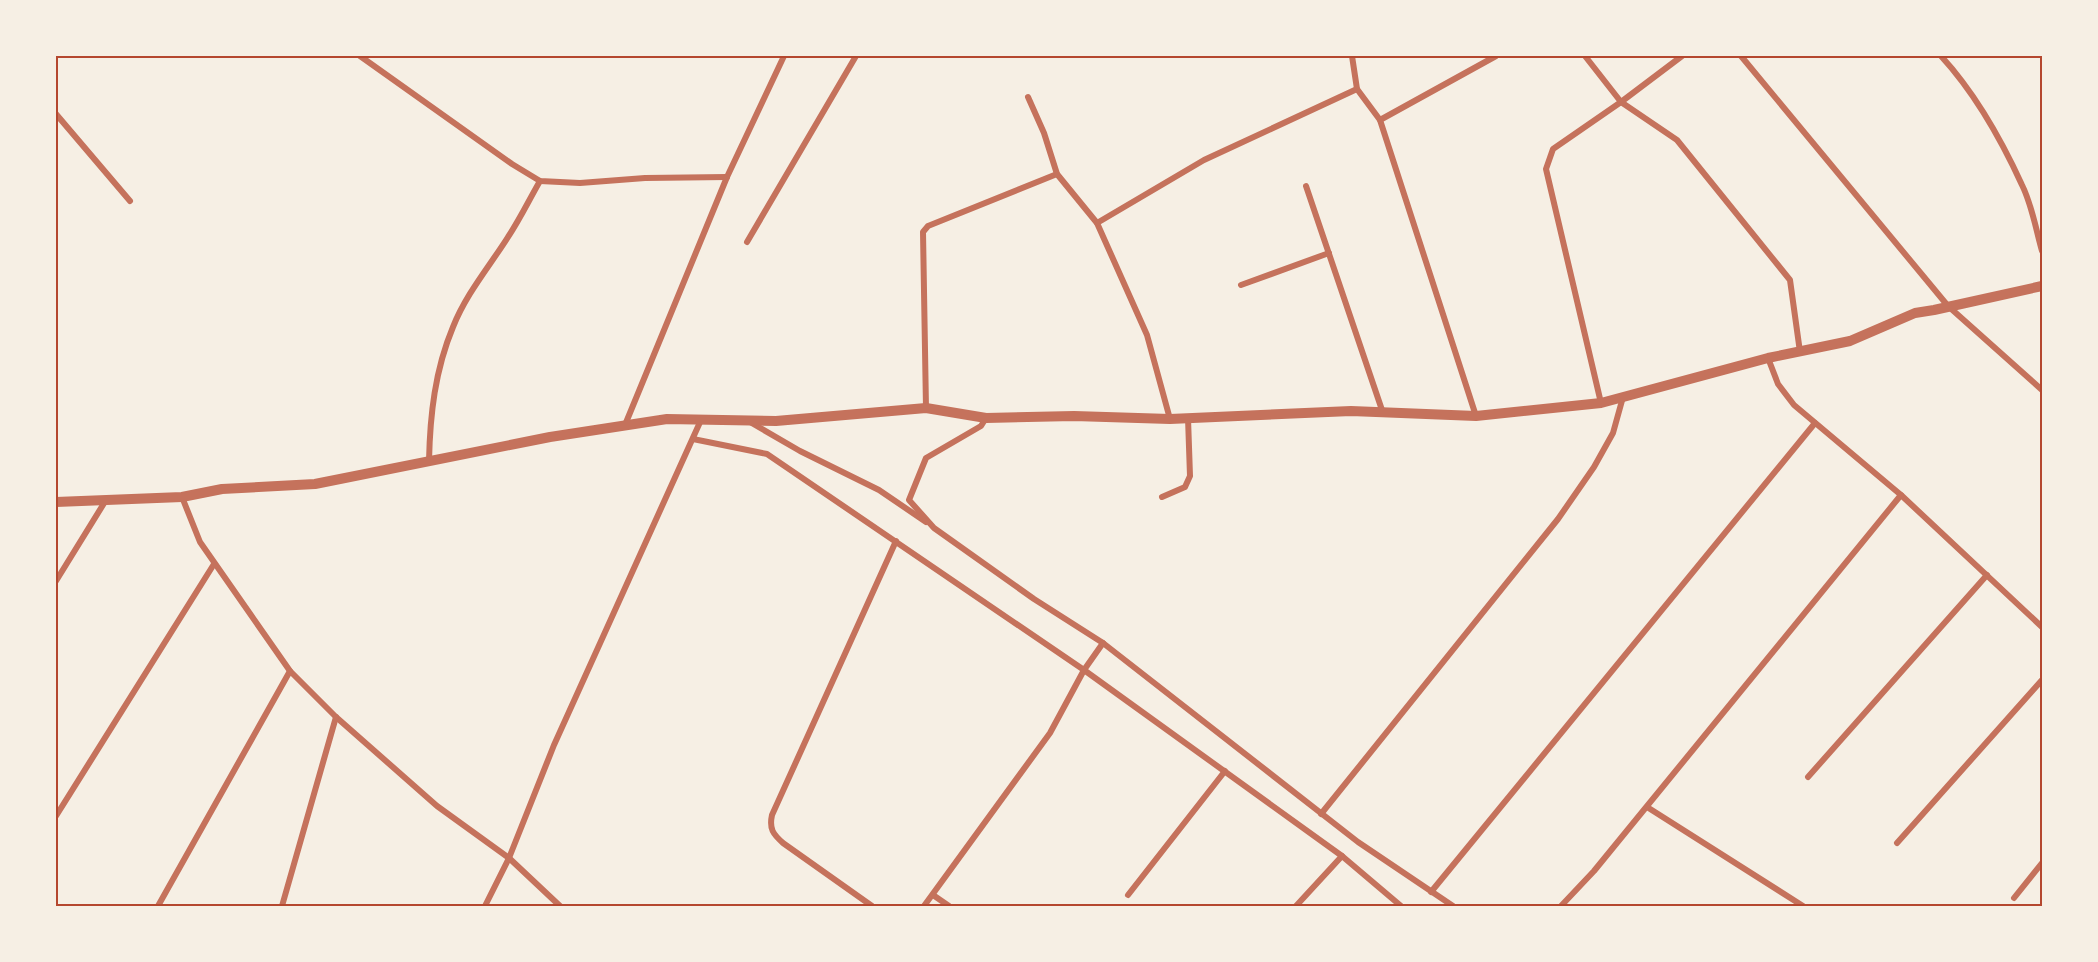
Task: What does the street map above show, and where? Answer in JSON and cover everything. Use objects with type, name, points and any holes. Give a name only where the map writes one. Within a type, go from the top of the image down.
[{"type":"street","points":[[360,56],[512,164],[540,181],[580,183],[645,178],[727,177]]},
{"type":"street","points":[[625,426],[727,177],[784,56]]},
{"type":"street","points":[[747,242],[856,56]]},
{"type":"street","points":[[1352,56],[1357,88],[1380,120],[1476,416]]},
{"type":"street","points":[[1380,120],[1496,56]]},
{"type":"street","points":[[1585,56],[1621,102],[1677,140],[1790,280],[1800,352]]},
{"type":"street","points":[[1601,403],[1546,169],[1553,149],[1682,56]]},
{"type":"street","points":[[1741,56],[1948,306],[2043,390]]},
{"type":"street","points":[[1941,56],[1977,100],[2023,186],[2043,251]]},
{"type":"street","points":[[1097,223],[1204,160],[1357,88]]},
{"type":"street","points":[[1028,97],[1044,133],[1057,174],[1097,223],[1148,335],[1170,419]]},
{"type":"street","points":[[56,114],[130,201]]},
{"type":"street","points":[[926,408],[923,232],[928,226],[1057,174]]},
{"type":"street","points":[[429,462],[431,408],[436,380],[453,326],[471,290],[508,237],[540,181]]},
{"type":"street","points":[[1306,186],[1383,412]]},
{"type":"street","points":[[1242,285],[1329,254]]},
{"type":"street","points":[[56,502],[182,497],[222,489],[315,484],[550,437],[667,419],[776,421],[926,408],[986,418],[1074,416],[1170,419],[1351,411],[1476,416],[1601,403],[1768,358],[1850,340],[1914,313],[2043,286]]},
{"type":"street","points":[[1768,358],[1778,384],[1794,405],[1901,495],[2043,627]]},
{"type":"street","points":[[1321,814],[1558,519],[1593,467],[1612,433],[1623,397]]},
{"type":"street","points":[[934,528],[909,500],[926,458],[981,426],[986,418]]},
{"type":"street","points":[[1162,497],[1185,487],[1190,476],[1188,418]]},
{"type":"street","points":[[485,906],[508,858],[554,745],[701,420]]},
{"type":"street","points":[[748,420],[800,451],[879,490],[1034,599],[1102,643],[1358,842],[1453,906]]},
{"type":"street","points":[[1431,892],[1815,423]]},
{"type":"street","points":[[693,439],[767,454],[1084,670],[1342,856],[1401,906]]},
{"type":"street","points":[[1561,906],[1594,871],[1647,807],[1901,495]]},
{"type":"street","points":[[182,497],[200,542],[290,671],[336,717],[437,806],[508,858],[560,906]]},
{"type":"street","points":[[56,581],[106,500]]},
{"type":"street","points":[[872,906],[783,843],[774,835],[770,826],[772,815],[896,541]]},
{"type":"street","points":[[56,816],[214,564]]},
{"type":"street","points":[[1808,777],[1987,575]]},
{"type":"street","points":[[924,906],[1050,733],[1084,670],[1102,643]]},
{"type":"street","points":[[158,906],[290,671]]},
{"type":"street","points":[[1897,843],[2043,680]]},
{"type":"street","points":[[282,906],[336,717]]},
{"type":"street","points":[[1128,895],[1225,771]]},
{"type":"street","points":[[1647,807],[1803,906]]},
{"type":"street","points":[[1296,906],[1342,856]]},
{"type":"street","points":[[2014,898],[2043,863]]},
{"type":"street","points":[[933,895],[949,906]]}]
